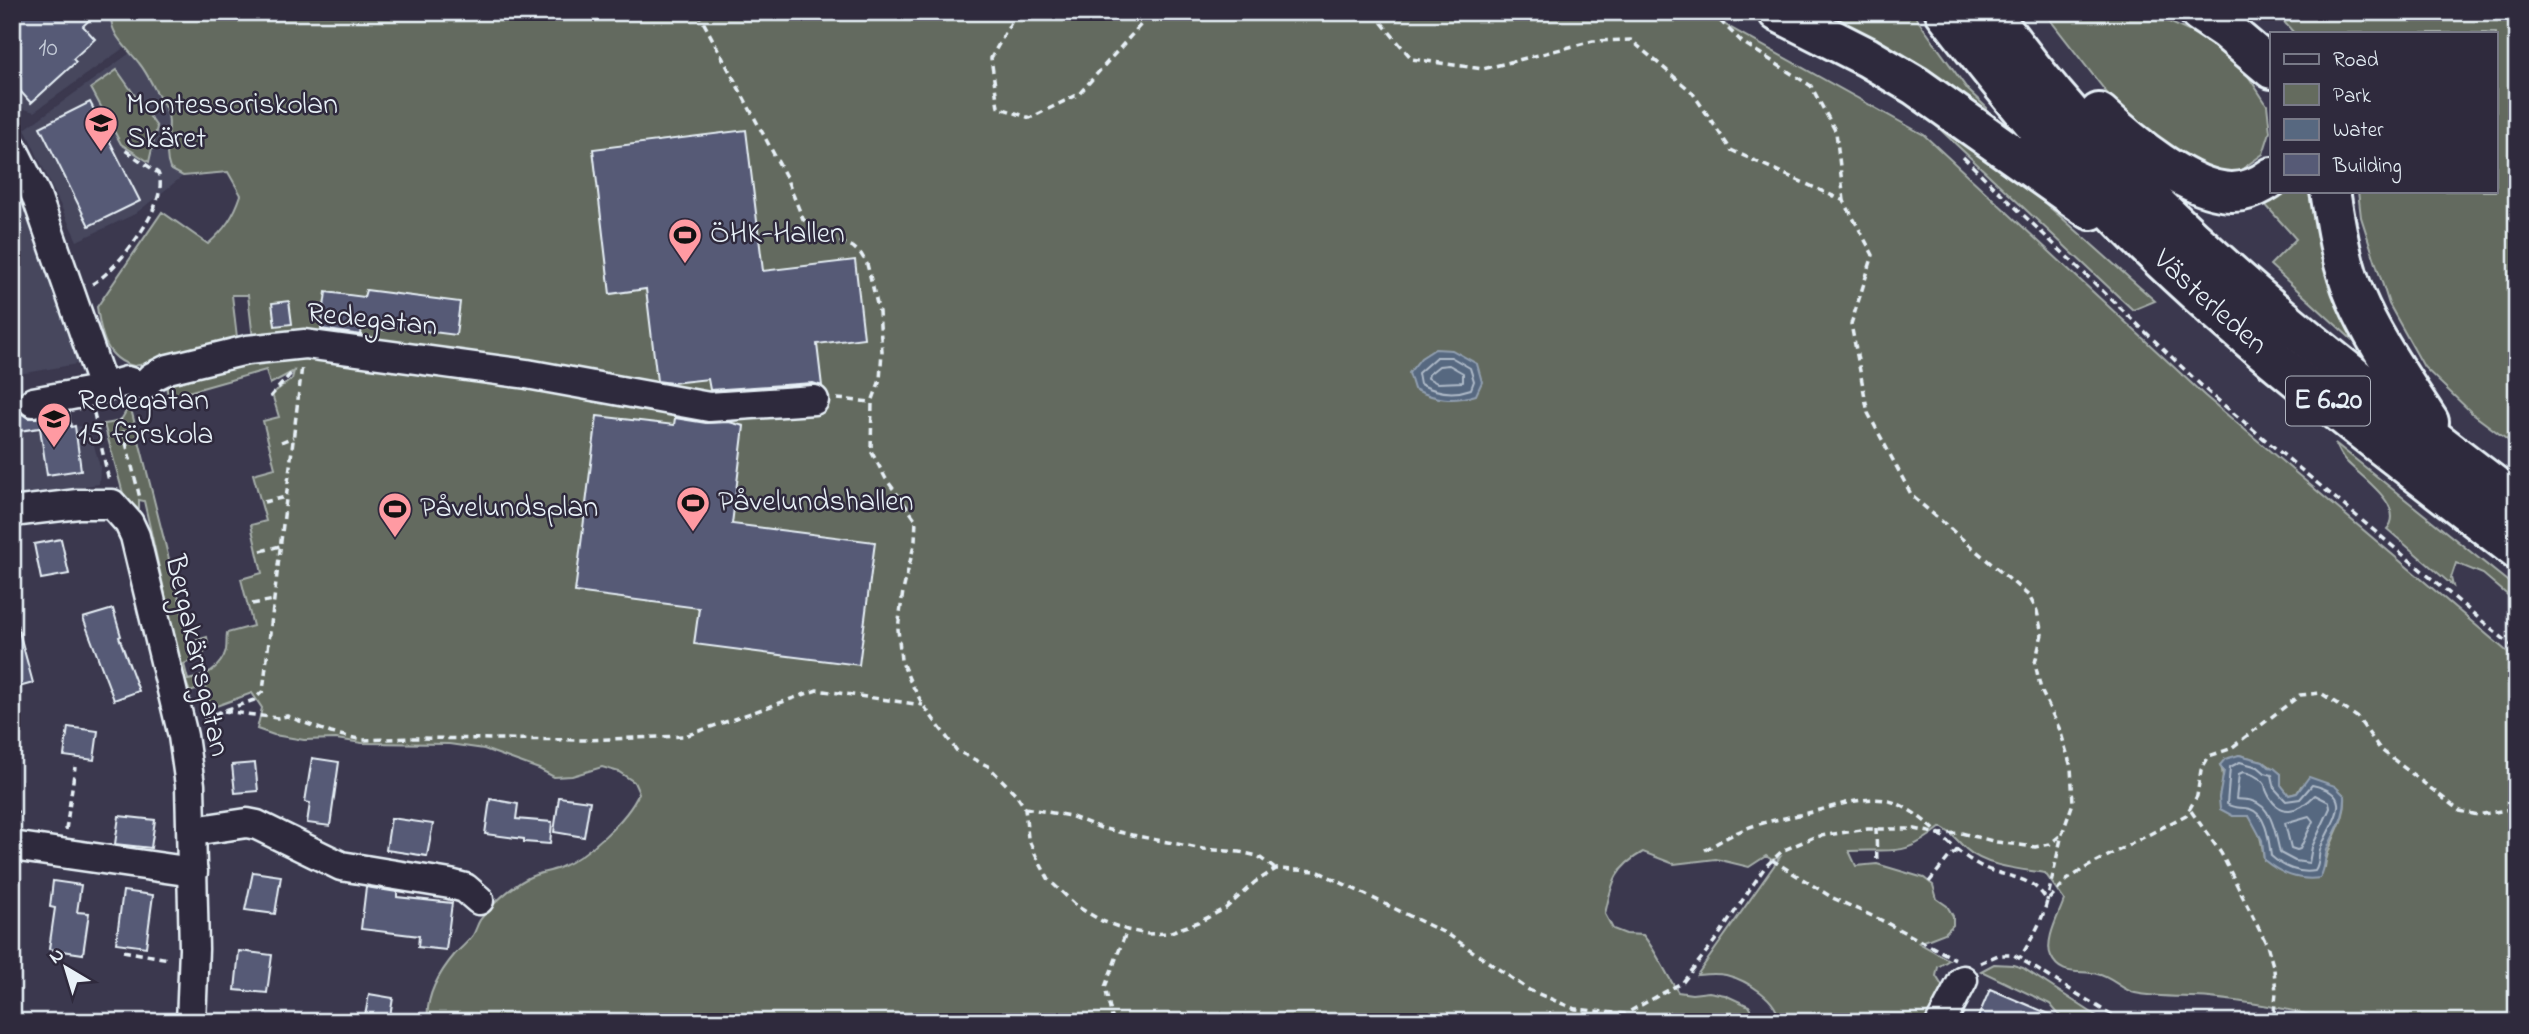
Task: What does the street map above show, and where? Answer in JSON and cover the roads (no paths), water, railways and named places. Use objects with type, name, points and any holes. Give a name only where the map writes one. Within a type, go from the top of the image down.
[{"type":"highway","points":[[1778,12],[1867,57],[1916,86],[2072,199],[2146,244]]},
{"type":"highway","name":"Västerleden","points":[[1945,12],[2069,165],[2146,244],[2290,371],[2517,550]]},
{"type":"highway","points":[[2199,12],[2226,30],[2266,67]]},
{"type":"highway","points":[[1991,14],[2115,128],[2163,163],[2195,182],[2216,190],[2232,192],[2253,189],[2270,178]]},
{"type":"highway","name":"Västerleden","points":[[1991,14],[2085,129],[2151,198],[2219,262],[2298,329],[2517,503]]},
{"type":"highway","points":[[2330,192],[2339,246],[2354,294],[2371,331],[2448,450]]},
{"type":"street","points":[[12,147],[36,195],[72,295],[95,390],[33,402]]},
{"type":"street","name":"Redegatan","points":[[95,390],[127,381],[143,386],[152,377],[168,369],[247,350],[527,374],[709,407],[814,400]]},
{"type":"street","name":"Bergakärrsgatan","points":[[12,512],[79,503],[112,504],[129,523],[135,536],[181,725],[190,785],[194,964],[191,1022]]},
{"type":"street","points":[[193,831],[247,823],[257,825],[341,866],[450,884],[465,888],[479,900]]},
{"type":"street","points":[[12,846],[193,872]]},
{"type":"street","points":[[1941,1022],[1968,974]]},
{"type":"water","points":[[1435,349],[1452,350],[1477,364],[1482,382],[1476,395],[1445,399],[1414,389],[1409,373],[1421,358]]},
{"type":"water","points":[[2239,755],[2263,761],[2274,768],[2281,774],[2281,785],[2289,795],[2297,793],[2309,777],[2335,786],[2345,796],[2342,818],[2327,850],[2320,878],[2297,877],[2270,865],[2264,860],[2262,840],[2249,816],[2233,816],[2220,809],[2219,798],[2224,771],[2220,765],[2225,759]]},
{"type":"place","name":"Montessoriskolan Skäret","points":[[101,153]]},
{"type":"place","name":"ÖHK-Hallen","points":[[685,265]]},
{"type":"place","name":"Redegatan 15 förskola","points":[[54,449]]},
{"type":"place","name":"Påvelundshallen","points":[[693,533]]},
{"type":"place","name":"Påvelundsplan","points":[[395,539]]}]
